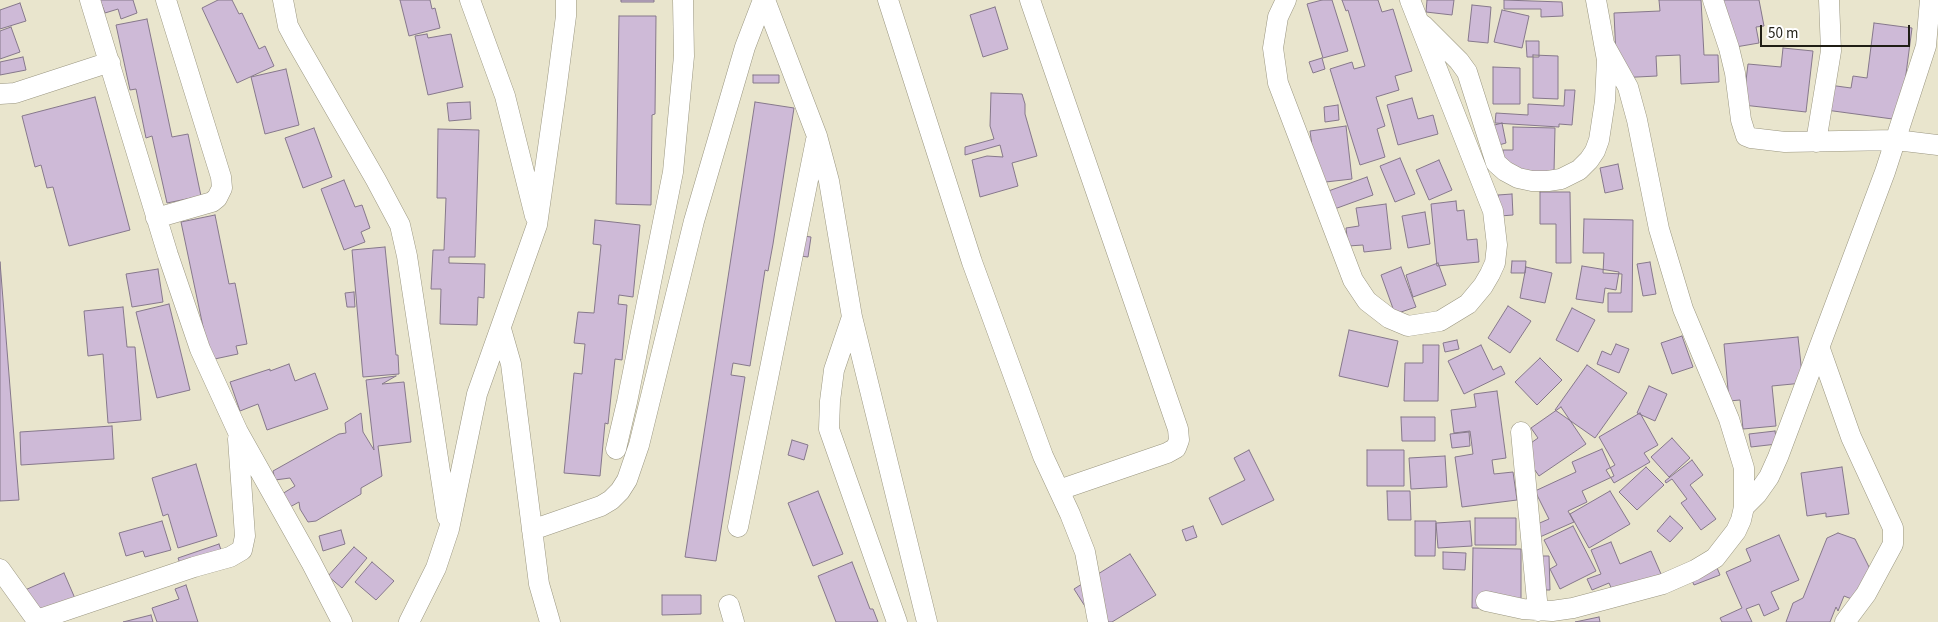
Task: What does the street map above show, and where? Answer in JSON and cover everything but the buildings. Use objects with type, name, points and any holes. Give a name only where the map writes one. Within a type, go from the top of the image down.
[{"type":"street","points":[[90,0],[156,218],[200,349],[238,432],[311,562],[342,622]]},
{"type":"street","points":[[156,218],[212,202],[217,198],[222,188],[221,177],[166,0]]},
{"type":"street","points":[[283,0],[288,26],[400,224],[407,256],[449,529]]},
{"type":"street","points":[[470,0],[505,96],[537,225]]},
{"type":"street","points":[[409,622],[436,568],[449,529],[477,394],[502,329],[537,225],[558,82],[566,16],[566,0]]},
{"type":"street","points":[[616,449],[673,172],[684,56],[683,0]]},
{"type":"street","points":[[764,0],[817,136],[829,181],[852,317],[927,622]]},
{"type":"street","points":[[532,530],[601,506],[620,491],[627,480],[639,445],[694,221],[746,47],[764,0]]},
{"type":"street","points":[[888,0],[972,262],[1043,456],[1085,552],[1098,622]]},
{"type":"street","points":[[1030,0],[1178,430],[1179,440],[1176,448],[1167,454],[1059,490]]},
{"type":"street","points":[[1286,0],[1278,17],[1273,48],[1278,83],[1353,280],[1367,301],[1389,318],[1408,326],[1440,321],[1468,304],[1490,274],[1495,263],[1498,246],[1493,211],[1410,0]]},
{"type":"street","points":[[1418,20],[1459,61],[1467,72],[1496,163],[1505,171],[1518,178],[1532,181],[1561,179],[1579,170],[1595,151],[1605,100],[1607,60],[1596,0]]},
{"type":"street","points":[[1713,0],[1729,48],[1735,73],[1741,120],[1746,136],[1785,142],[1896,140],[1938,145]]},
{"type":"street","points":[[1816,142],[1832,51],[1829,0]]},
{"type":"street","points":[[1744,507],[1757,494],[1769,477],[1820,349],[1896,140],[1926,46],[1930,0]]},
{"type":"street","points":[[1486,601],[1538,611],[1552,611],[1573,608],[1664,584],[1695,570],[1715,558],[1741,520],[1744,507],[1744,468],[1729,418],[1683,309],[1659,229],[1637,120],[1628,88],[1604,44]]},
{"type":"street","points":[[0,94],[15,93],[110,62]]},
{"type":"street","points":[[738,527],[817,136]]},
{"type":"street","points":[[852,317],[834,370],[829,429],[897,622]]},
{"type":"street","points":[[502,329],[511,364],[539,584],[550,622]]},
{"type":"street","points":[[1820,349],[1851,437],[1893,528],[1893,544],[1866,594],[1845,622]]},
{"type":"street","points":[[0,569],[37,621],[194,567],[230,557],[242,550],[245,536],[238,432]]},
{"type":"street","points":[[1521,432],[1538,611]]}]
